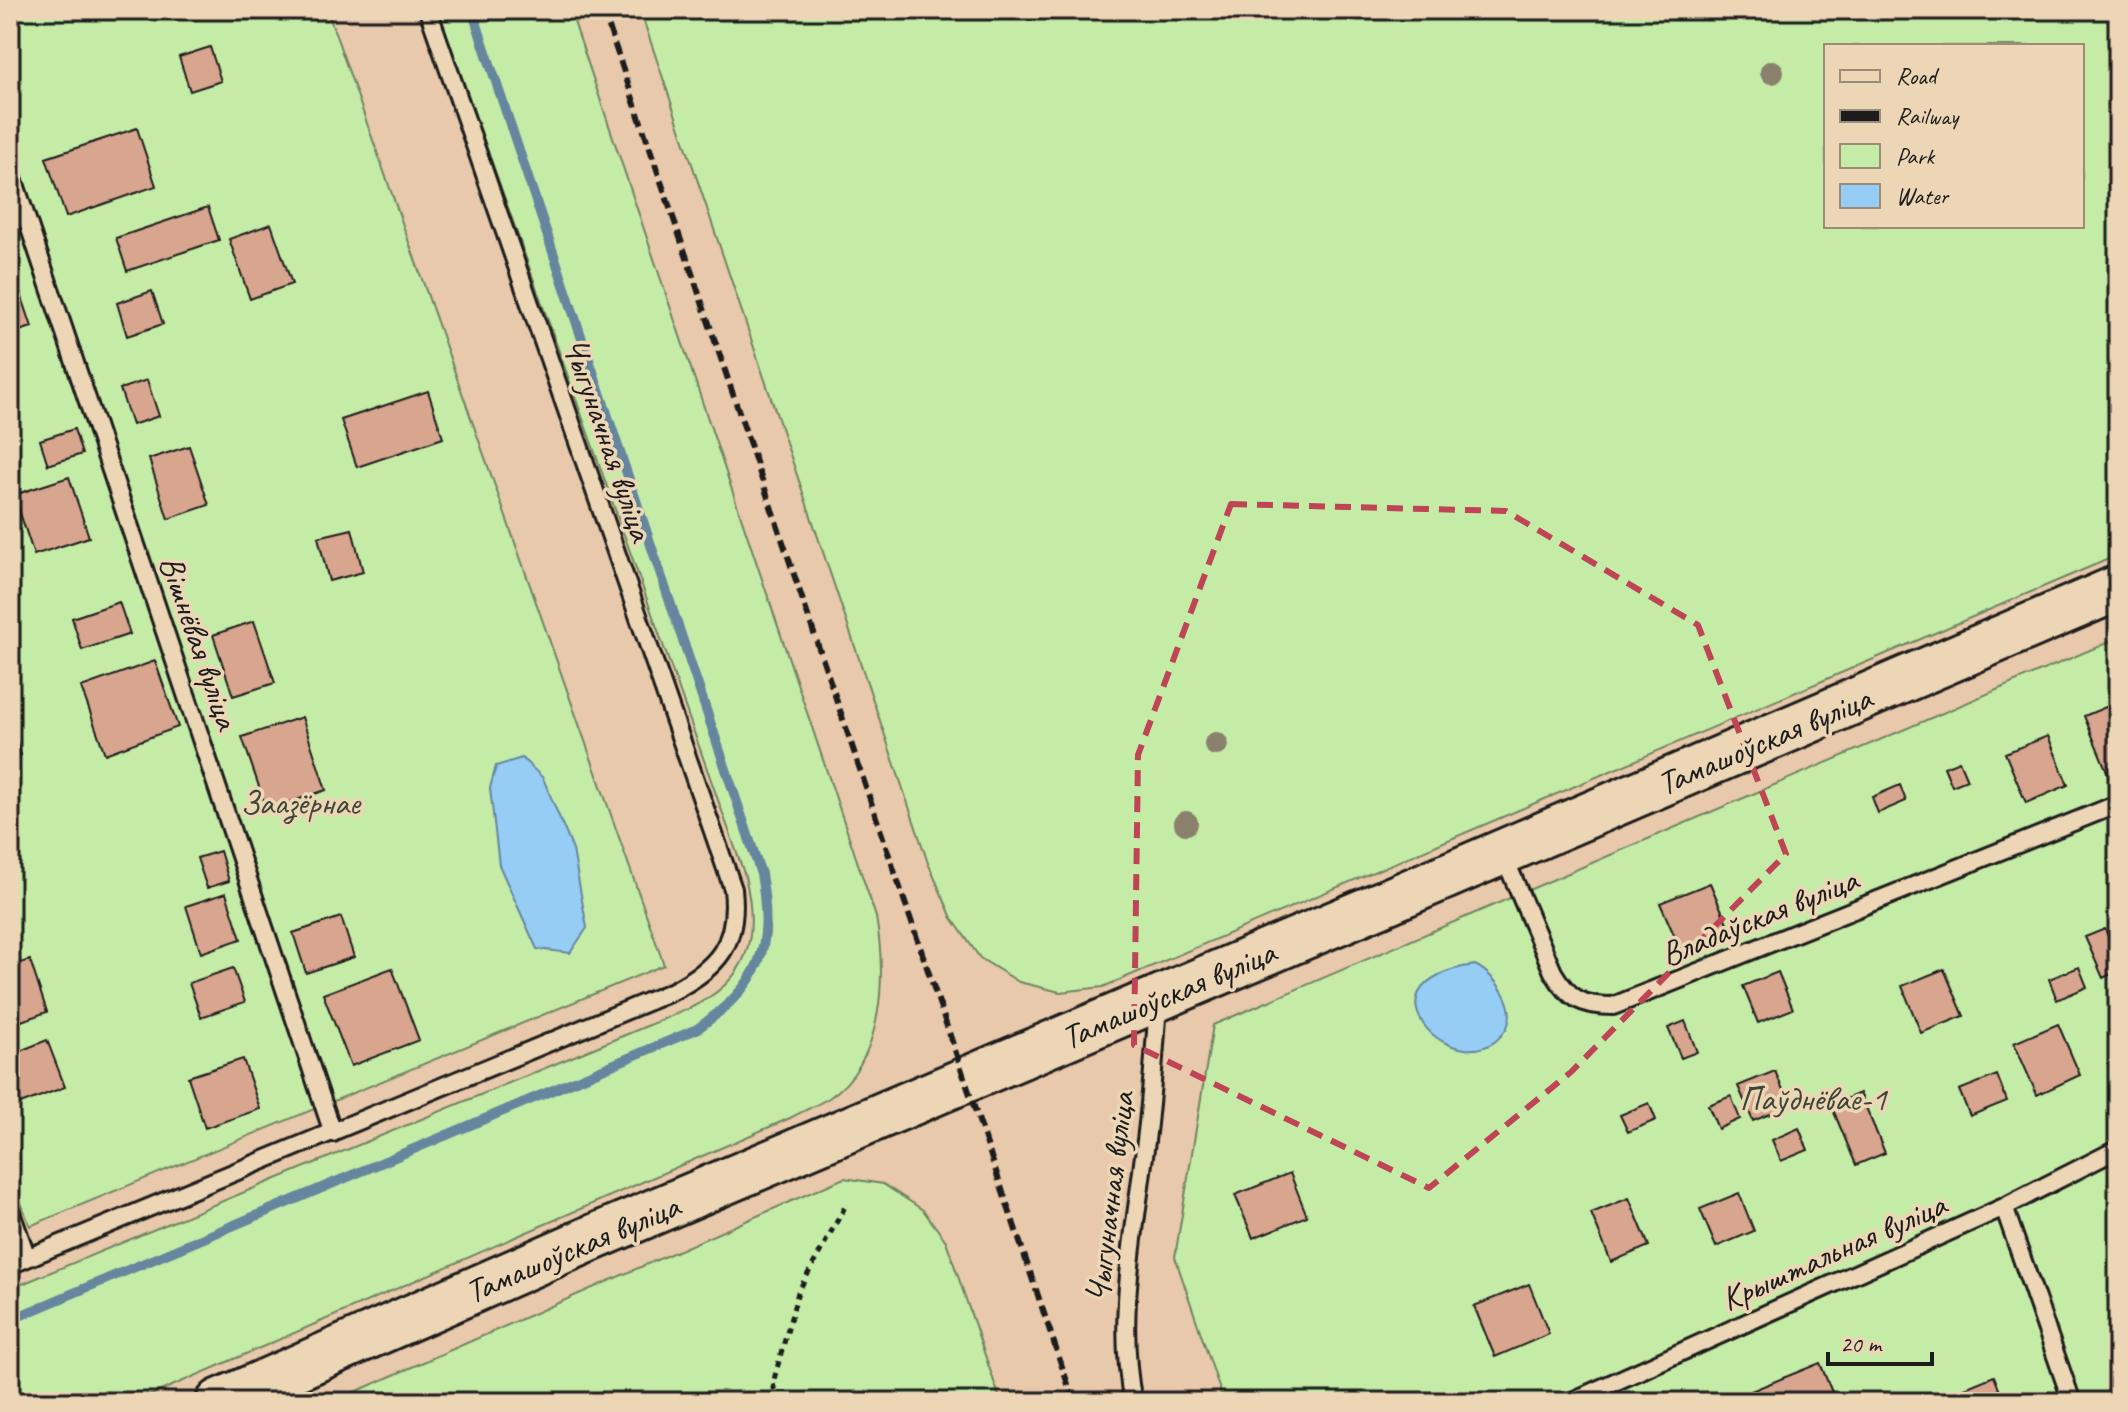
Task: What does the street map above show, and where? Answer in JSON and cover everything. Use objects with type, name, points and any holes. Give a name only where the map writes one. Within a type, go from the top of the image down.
[{"type":"main road","name":"Тамашоўская вуліца","points":[[219,1402],[592,1238],[2118,588]]},
{"type":"lane","name":"Чыгуначная вуліца","points":[[10,1265],[693,981],[711,967],[725,949],[733,930],[733,889],[428,10]]},
{"type":"lane","name":"Вішнёвая вуліца","points":[[10,169],[333,1133]]},
{"type":"lane","name":"Владаўская вуліца","points":[[1502,852],[1562,987],[1577,1000],[1594,1006],[1613,1006],[2118,804]]},
{"type":"lane","name":"Чыгуначная вуліца","points":[[1133,1402],[1125,1345],[1124,1307],[1152,1099],[1158,998]]},
{"type":"lane","name":"Крыштальная вуліца","points":[[1570,1402],[2004,1207],[2118,1149]]},
{"type":"lane","points":[[2004,1207],[2072,1402]]},
{"type":"lane","points":[[10,1210],[27,1258]]},
{"type":"path","points":[[777,1402],[773,1383],[798,1292],[846,1205]]},
{"type":"highlighted area","points":[[1231,504],[1506,511],[1698,625],[1786,854],[1571,1072],[1429,1188],[1134,1045],[1138,755]]},
{"type":"green space","name":"Заазёрнае","points":[[10,10],[327,10],[664,965],[30,1226],[10,1174]]},
{"type":"green space","points":[[438,10],[570,10],[876,917],[880,990],[871,1040],[848,1082],[829,1098],[790,1118],[135,1402],[10,1402],[10,1289],[688,1009],[725,985],[745,956],[751,919],[745,876]]},
{"type":"green space","points":[[640,10],[2118,10],[2118,555],[1103,987],[1060,992],[1019,982],[980,958],[952,918],[928,863]]},
{"type":"green space","name":"Паўднёвае-1","points":[[2118,638],[2118,1402],[1224,1402],[1175,1257],[1213,1025]]},
{"type":"green space","points":[[844,1178],[883,1184],[923,1210],[946,1241],[1001,1402],[332,1402]]},
{"type":"water","points":[[522,758],[543,778],[573,850],[587,928],[570,953],[537,949],[499,865],[490,788],[496,766]]},
{"type":"water","points":[[1475,965],[1498,985],[1510,1013],[1504,1032],[1496,1041],[1486,1047],[1463,1049],[1432,1034],[1417,1012],[1417,1000],[1421,990],[1438,975]]},
{"type":"building","points":[[210,47],[221,81],[190,91],[179,57]]},
{"type":"building","points":[[137,128],[156,186],[66,217],[46,158]]},
{"type":"building","points":[[208,207],[219,240],[127,271],[116,238]]},
{"type":"building","points":[[271,224],[292,284],[250,299],[229,239]]},
{"type":"building","points":[[15,276],[32,327],[10,334],[10,278]]},
{"type":"building","points":[[152,291],[163,324],[127,336],[117,303]]},
{"type":"building","points":[[147,380],[159,416],[132,425],[120,389]]},
{"type":"building","points":[[428,391],[443,438],[357,467],[341,420]]},
{"type":"building","points":[[74,429],[82,454],[48,465],[40,440]]},
{"type":"building","points":[[189,446],[209,505],[168,519],[149,459]]},
{"type":"building","points":[[69,477],[89,537],[34,555],[14,495]]},
{"type":"building","points":[[352,529],[363,572],[329,581],[318,537]]},
{"type":"building","points":[[119,602],[130,634],[82,650],[72,618]]},
{"type":"building","points":[[254,621],[275,683],[233,696],[213,635]]},
{"type":"building","points":[[155,661],[178,727],[105,754],[81,687]]},
{"type":"building","points":[[2118,702],[2118,770],[2108,774],[2084,716]]},
{"type":"building","points":[[302,717],[326,790],[267,810],[242,737]]},
{"type":"building","points":[[10,720],[21,755],[10,758]]},
{"type":"building","points":[[2048,736],[2068,785],[2026,803],[2005,753]]},
{"type":"building","points":[[1959,761],[1967,780],[1952,786],[1944,767]]},
{"type":"building","points":[[1900,785],[1906,801],[1878,813],[1872,797]]},
{"type":"building","points":[[220,851],[229,881],[207,888],[197,858]]},
{"type":"building","points":[[1710,883],[1730,930],[1681,951],[1660,903]]},
{"type":"building","points":[[226,893],[241,939],[201,953],[186,906]]},
{"type":"building","points":[[341,917],[354,957],[306,973],[293,933]]},
{"type":"building","points":[[2105,929],[2118,959],[2118,971],[2103,978],[2085,937]]},
{"type":"building","points":[[30,960],[47,1012],[10,1025],[10,966]]},
{"type":"building","points":[[2079,967],[2087,987],[2057,1000],[2049,979]]},
{"type":"building","points":[[233,968],[245,1002],[201,1017],[189,983]]},
{"type":"building","points":[[392,968],[419,1040],[351,1066],[323,994]]},
{"type":"building","points":[[1944,969],[1964,1016],[1921,1033],[1902,986]]},
{"type":"building","points":[[1778,972],[1793,1009],[1758,1023],[1743,986]]},
{"type":"building","points":[[1685,1021],[1697,1052],[1681,1058],[1668,1028]]},
{"type":"building","points":[[2058,1024],[2080,1075],[2037,1095],[2014,1043]]},
{"type":"building","points":[[47,1040],[65,1087],[10,1108],[10,1055]]},
{"type":"building","points":[[243,1059],[260,1109],[205,1128],[188,1077]]},
{"type":"building","points":[[1775,1071],[1790,1106],[1753,1121],[1738,1086]]},
{"type":"building","points":[[1997,1075],[2007,1101],[1970,1116],[1959,1090]]},
{"type":"building","points":[[1860,1093],[1885,1153],[1856,1165],[1831,1105]]},
{"type":"building","points":[[1731,1096],[1740,1119],[1718,1129],[1708,1105]]},
{"type":"building","points":[[1649,1103],[1656,1120],[1628,1132],[1620,1115]]},
{"type":"building","points":[[1799,1128],[1808,1150],[1781,1161],[1772,1140]]},
{"type":"building","points":[[1290,1173],[1307,1216],[1253,1238],[1235,1195]]},
{"type":"building","points":[[1739,1193],[1754,1231],[1716,1247],[1700,1209]]},
{"type":"building","points":[[1629,1198],[1649,1246],[1611,1262],[1591,1213]]},
{"type":"building","points":[[1529,1284],[1549,1334],[1495,1357],[1474,1306]]},
{"type":"building","points":[[1820,1363],[1836,1402],[1755,1402],[1751,1391]]},
{"type":"building","points":[[1994,1376],[2004,1402],[1948,1402],[1945,1396]]},
{"type":"waterway","points":[[10,1320],[697,1029],[736,996],[758,963],[765,924],[761,874],[472,10]]},
{"type":"railway","points":[[603,10],[1074,1402]]}]
